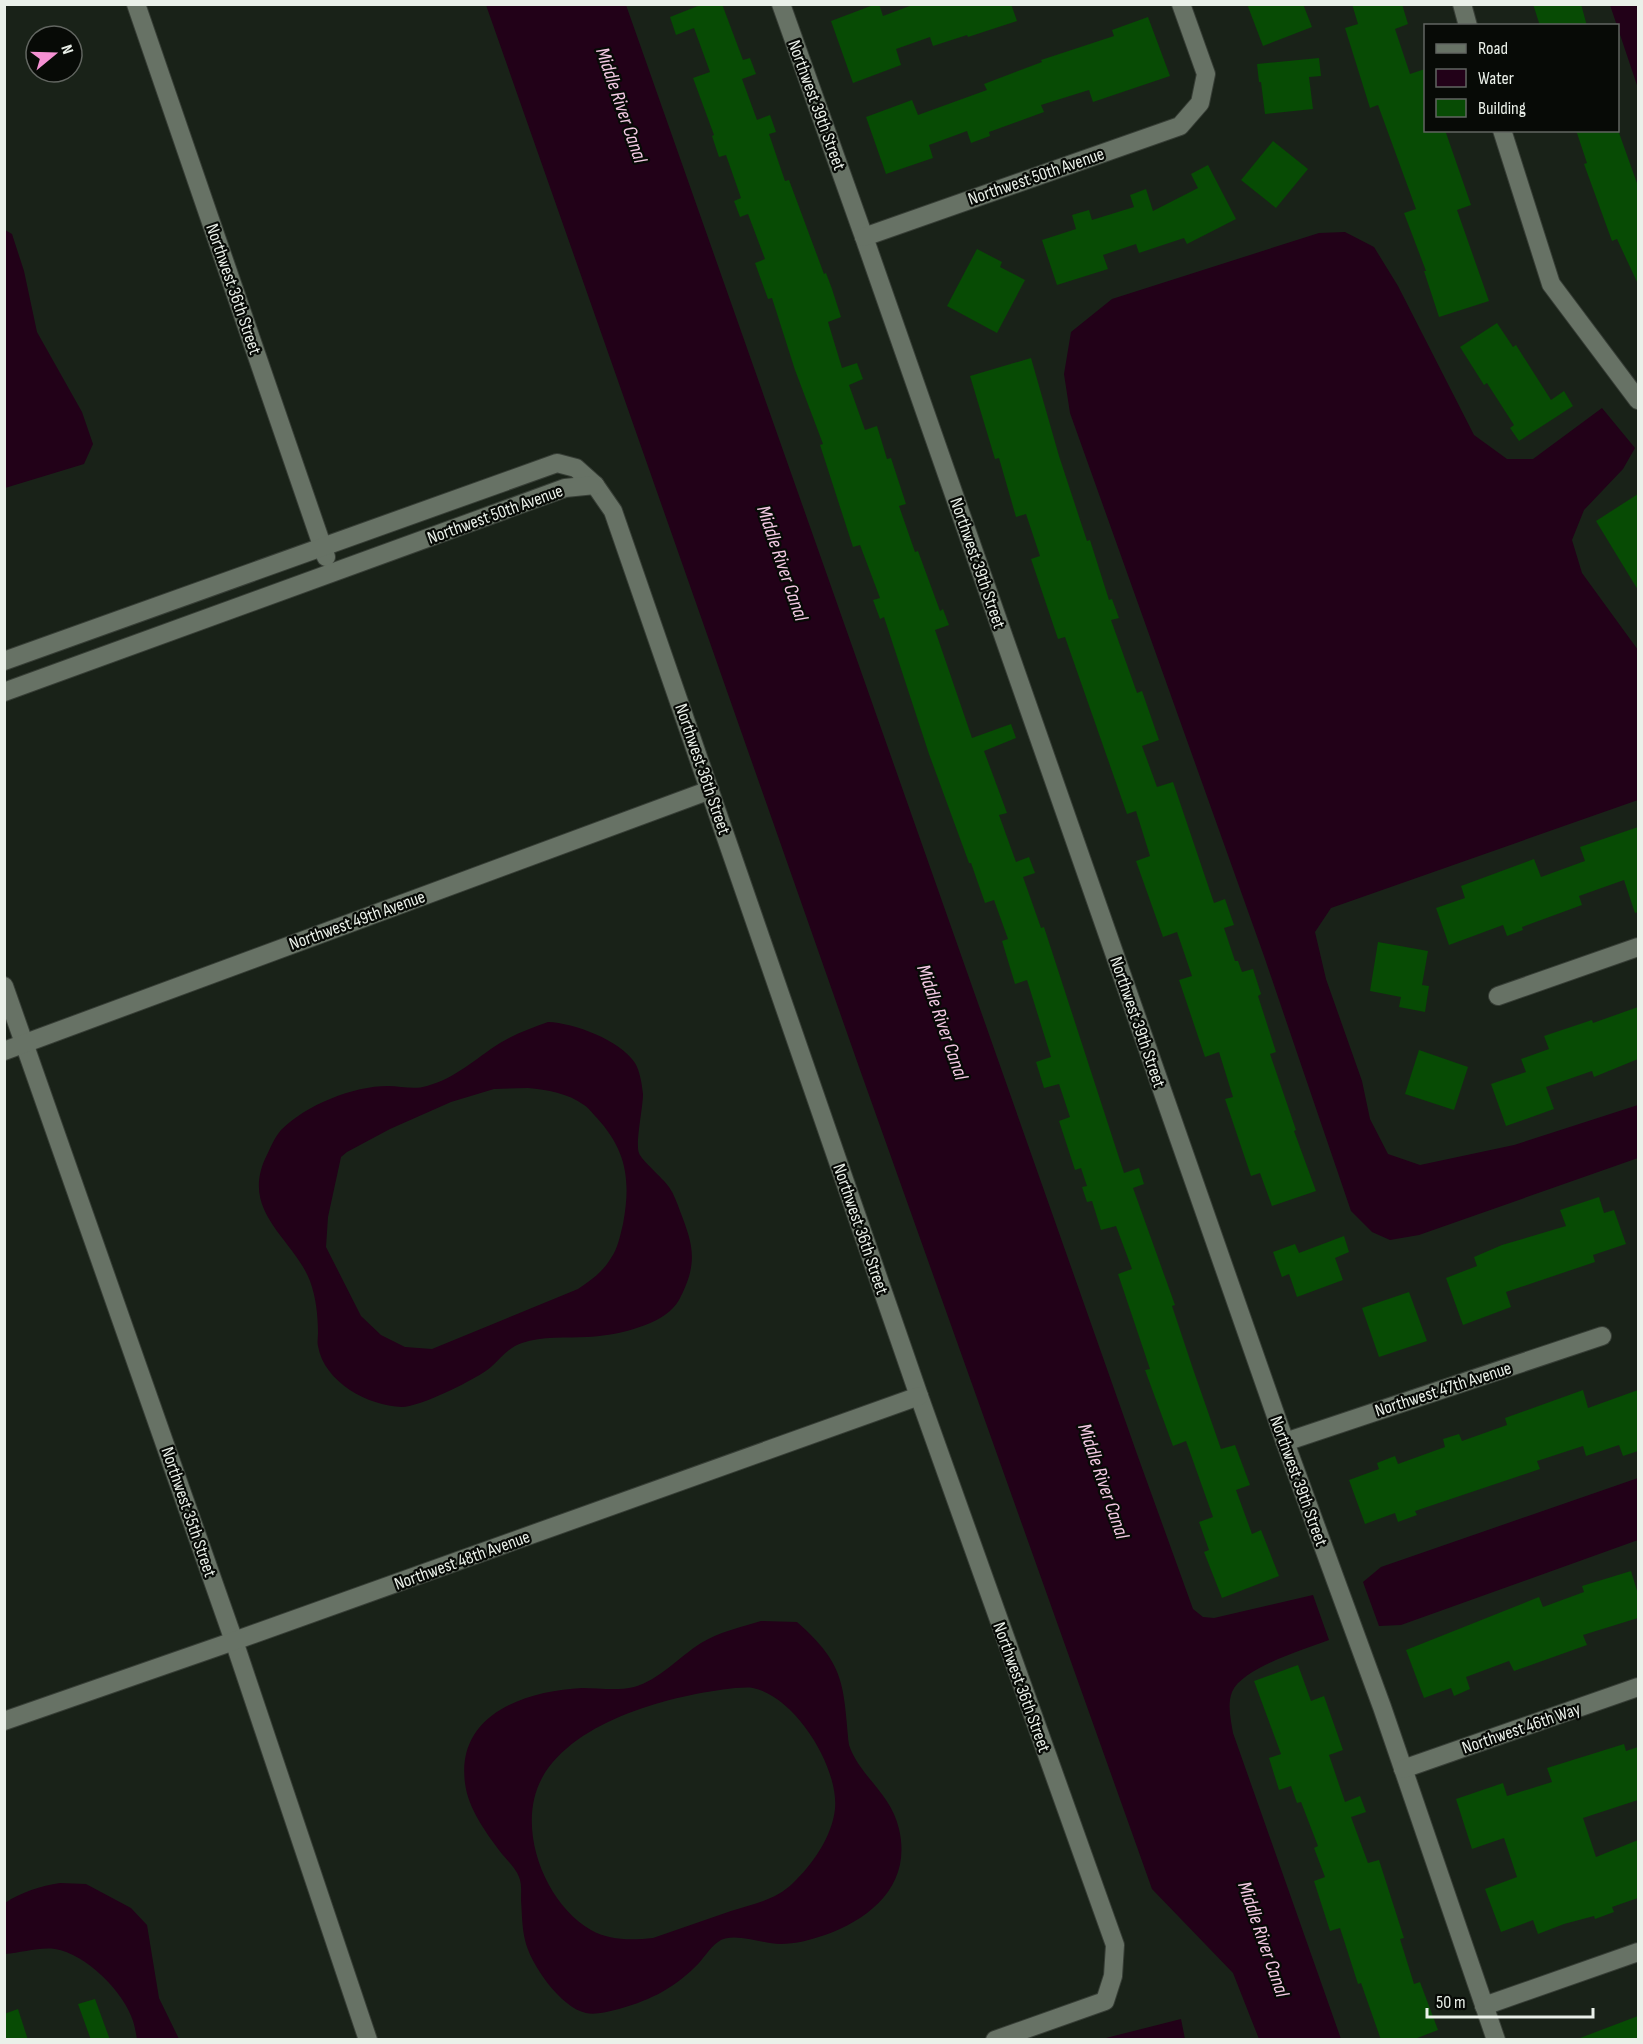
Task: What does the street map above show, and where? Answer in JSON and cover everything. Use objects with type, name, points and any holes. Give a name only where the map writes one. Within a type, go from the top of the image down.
[{"type":"street","name":"Northwest 36th Street","points":[[136,4],[331,573]]},
{"type":"street","name":"Northwest 39th Street","points":[[781,4],[1496,2040]]},
{"type":"street","name":"Northwest 50th Avenue","points":[[864,237],[1180,126],[1200,103],[1206,74],[1181,4]]},
{"type":"street","points":[[1462,4],[1467,24]]},
{"type":"street","points":[[1503,132],[1551,284],[1638,400]]},
{"type":"street","name":"Northwest 50th Avenue","points":[[4,661],[557,463],[576,468],[595,484]]},
{"type":"street","name":"Northwest 36th Street","points":[[595,484],[614,511],[918,1396],[1114,1945],[1113,1976],[1105,2001],[995,2040]]},
{"type":"street","name":"Northwest 50th Avenue","points":[[4,692],[565,488],[595,484]]},
{"type":"street","name":"Northwest 49th Avenue","points":[[4,1051],[710,790]]},
{"type":"street","points":[[1498,996],[1638,947]]},
{"type":"street","name":"Northwest 35th Street","points":[[4,986],[234,1641],[368,2040]]},
{"type":"street","name":"Northwest 47th Avenue","points":[[1285,1442],[1602,1336]]},
{"type":"street","name":"Northwest 48th Avenue","points":[[4,1721],[918,1396]]},
{"type":"street","name":"Northwest 46th Way","points":[[1403,1770],[1638,1686]]},
{"type":"street","points":[[1484,2006],[1638,1952]]},
{"type":"water","name":"Middle River Canal","points":[[486,5],[626,5],[1193,1609],[1203,1617],[1214,1618],[1313,1595],[1329,1640],[1275,1660],[1248,1675],[1232,1692],[1230,1712],[1233,1733],[1341,2039],[1259,2039],[1233,1973],[1152,1889],[859,1067]]},
{"type":"water","points":[[1610,5],[1638,5],[1638,88],[1619,32],[1619,24],[1616,24]]},
{"type":"water","points":[[5,230],[12,234],[24,271],[37,332],[82,412],[93,444],[84,464],[5,488]]},
{"type":"water","points":[[1345,232],[1374,247],[1398,286],[1474,435],[1507,459],[1533,459],[1602,408],[1635,448],[1623,469],[1584,510],[1572,540],[1582,573],[1638,650],[1638,800],[1331,908],[1315,932],[1326,979],[1362,1081],[1370,1119],[1388,1154],[1420,1165],[1514,1145],[1638,1105],[1638,1158],[1419,1235],[1390,1240],[1372,1232],[1351,1211],[1264,956],[1070,413],[1064,374],[1071,332],[1112,299],[1319,233]]},
{"type":"water","points":[[548,1022],[596,1034],[619,1047],[637,1066],[643,1094],[639,1153],[671,1190],[684,1222],[692,1251],[691,1270],[683,1292],[673,1308],[665,1315],[645,1325],[597,1336],[538,1339],[517,1345],[474,1378],[448,1392],[410,1406],[389,1406],[362,1397],[338,1381],[322,1359],[318,1344],[314,1293],[310,1281],[264,1210],[259,1178],[270,1148],[281,1130],[317,1105],[360,1089],[388,1086],[417,1088],[437,1083],[506,1040]],"holes":[[[528,1088],[550,1091],[578,1101],[597,1118],[615,1142],[624,1167],[627,1194],[623,1224],[611,1258],[600,1272],[578,1289],[432,1349],[405,1347],[381,1335],[361,1316],[326,1247],[328,1217],[341,1157],[390,1129],[451,1102],[494,1089]]]},
{"type":"water","points":[[1638,1478],[1638,1540],[1401,1625],[1379,1626],[1363,1582],[1381,1567]]},
{"type":"water","points":[[761,1621],[797,1622],[825,1651],[833,1664],[843,1691],[849,1745],[860,1767],[889,1805],[899,1829],[900,1866],[894,1882],[885,1896],[858,1919],[825,1935],[786,1944],[739,1938],[724,1939],[718,1942],[686,1975],[658,1994],[615,2010],[589,2014],[576,2009],[548,1984],[533,1961],[524,1935],[519,1877],[484,1830],[470,1802],[465,1783],[465,1759],[471,1739],[483,1723],[518,1701],[560,1690],[634,1687],[660,1674],[708,1639]],"holes":[[[753,1688],[769,1694],[785,1705],[812,1736],[822,1755],[830,1774],[835,1809],[830,1830],[820,1850],[793,1883],[779,1894],[764,1901],[653,1938],[614,1938],[591,1930],[575,1918],[560,1902],[539,1863],[532,1819],[534,1798],[542,1778],[557,1757],[577,1740],[601,1725],[655,1704],[710,1691]]]},
{"type":"water","points":[[60,1883],[86,1884],[131,1908],[147,1925],[159,1998],[179,2039],[137,2039],[134,2023],[128,2010],[113,1987],[91,1966],[67,1952],[55,1949],[36,1949],[5,1954],[5,1903],[31,1890]]},
{"type":"water","points":[[1181,2019],[1185,2039],[1102,2039]]},
{"type":"building","points":[[703,4],[722,4],[743,60],[750,58],[756,74],[742,79],[757,120],[770,115],[776,132],[769,134],[785,181],[789,180],[824,274],[826,273],[832,289],[841,317],[828,322],[842,368],[857,363],[863,379],[849,385],[865,430],[877,426],[887,459],[891,458],[906,504],[899,506],[915,552],[918,551],[940,611],[943,609],[949,625],[935,630],[972,738],[1011,724],[1016,738],[984,751],[1007,813],[999,815],[1016,862],[1029,857],[1035,873],[1023,877],[1041,928],[1044,927],[1124,1173],[1139,1168],[1144,1184],[1133,1188],[1175,1305],[1172,1306],[1193,1369],[1221,1449],[1235,1445],[1250,1485],[1236,1490],[1252,1534],[1261,1530],[1279,1576],[1222,1598],[1204,1552],[1209,1550],[1199,1522],[1213,1517],[1186,1441],[1173,1446],[1145,1370],[1150,1369],[1118,1274],[1132,1269],[1116,1226],[1101,1230],[1092,1201],[1087,1202],[1082,1187],[1087,1186],[1081,1168],[1075,1170],[1059,1121],[1070,1117],[1059,1084],[1044,1088],[1036,1062],[1051,1057],[1027,980],[1015,984],[1002,941],[1008,939],[994,900],[985,903],[971,863],[969,863],[929,754],[884,617],[880,619],[873,600],[880,598],[860,545],[853,547],[820,445],[823,444],[795,370],[772,298],[768,299],[755,263],[765,259],[748,214],[740,217],[734,201],[741,198],[726,155],[719,157],[712,136],[714,135],[693,78],[710,72],[694,28],[676,35],[670,17]]},
{"type":"building","points":[[879,4],[883,16],[915,4],[1011,4],[1017,21],[933,46],[930,37],[896,49],[901,65],[853,83],[831,21]]},
{"type":"building","points":[[1247,4],[1303,4],[1312,27],[1263,46]]},
{"type":"building","points":[[1352,4],[1402,4],[1408,24],[1395,29],[1410,74],[1424,69],[1424,132],[1446,132],[1471,205],[1457,210],[1489,301],[1439,317],[1424,271],[1426,271],[1404,213],[1416,209],[1378,105],[1370,108],[1345,28],[1358,24]]},
{"type":"building","points":[[1533,4],[1581,4],[1586,24],[1539,24]]},
{"type":"building","points":[[1148,17],[1170,76],[1093,102],[1089,90],[1041,105],[1044,112],[989,132],[990,136],[971,143],[967,131],[929,145],[933,158],[886,174],[866,117],[912,100],[918,115],[987,90],[984,84],[1042,62],[1041,60],[1114,36],[1112,30]]},
{"type":"building","points":[[1319,58],[1321,76],[1309,77],[1313,109],[1265,114],[1257,64]]},
{"type":"building","points":[[1577,132],[1619,132],[1638,186],[1638,284],[1617,239],[1612,241],[1584,164],[1587,163]]},
{"type":"building","points":[[1273,141],[1308,169],[1276,208],[1241,180]]},
{"type":"building","points":[[1208,165],[1236,219],[1187,244],[1184,238],[1139,253],[1136,244],[1103,255],[1108,269],[1057,285],[1042,240],[1076,229],[1072,215],[1089,210],[1092,220],[1134,207],[1130,195],[1146,189],[1153,211],[1198,188],[1191,174]]},
{"type":"building","points":[[977,249],[1002,262],[1000,267],[1025,280],[997,333],[947,306]]},
{"type":"building","points":[[1497,323],[1513,347],[1516,345],[1551,400],[1564,391],[1573,406],[1519,441],[1510,428],[1514,425],[1487,383],[1484,385],[1460,347]]},
{"type":"building","points":[[1031,358],[1059,456],[1087,541],[1090,540],[1109,600],[1112,599],[1119,618],[1111,620],[1137,693],[1142,691],[1159,740],[1142,746],[1157,787],[1173,782],[1214,903],[1225,899],[1234,925],[1224,928],[1235,961],[1238,961],[1242,972],[1253,969],[1261,994],[1258,996],[1276,1052],[1270,1054],[1316,1191],[1272,1206],[1260,1173],[1251,1176],[1225,1099],[1233,1097],[1219,1052],[1205,1057],[1179,980],[1192,976],[1177,932],[1163,937],[1136,861],[1150,856],[1136,811],[1127,814],[1065,637],[1058,639],[1031,559],[1040,556],[1026,514],[1016,517],[999,458],[995,459],[970,376]]},
{"type":"building","points":[[1638,494],[1638,590],[1596,521]]},
{"type":"building","points":[[1638,827],[1638,912],[1635,913],[1624,880],[1579,896],[1582,905],[1522,927],[1523,930],[1507,936],[1503,925],[1449,945],[1436,908],[1465,898],[1461,886],[1534,859],[1541,877],[1585,861],[1580,847]]},
{"type":"building","points":[[1378,942],[1428,951],[1422,985],[1429,986],[1425,1012],[1399,1007],[1401,997],[1370,991]]},
{"type":"building","points":[[1638,1007],[1638,1059],[1594,1077],[1592,1071],[1546,1087],[1554,1109],[1506,1126],[1491,1084],[1526,1072],[1521,1059],[1549,1049],[1544,1036],[1592,1020],[1593,1023]]},
{"type":"building","points":[[1419,1050],[1468,1067],[1454,1110],[1405,1094]]},
{"type":"building","points":[[1599,1197],[1604,1213],[1614,1210],[1626,1244],[1593,1255],[1595,1262],[1506,1292],[1511,1307],[1463,1325],[1446,1278],[1477,1266],[1474,1257],[1502,1245],[1566,1226],[1560,1210]]},
{"type":"building","points":[[1344,1236],[1349,1252],[1335,1258],[1343,1280],[1297,1297],[1289,1274],[1282,1277],[1273,1252],[1295,1244],[1299,1253]]},
{"type":"building","points":[[1409,1292],[1427,1341],[1379,1357],[1362,1308]]},
{"type":"building","points":[[1583,1390],[1588,1408],[1638,1390],[1638,1451],[1623,1456],[1619,1445],[1586,1456],[1583,1446],[1537,1461],[1540,1469],[1415,1511],[1417,1515],[1398,1522],[1395,1513],[1365,1524],[1349,1480],[1379,1469],[1377,1463],[1395,1456],[1398,1464],[1445,1447],[1443,1439],[1459,1434],[1462,1441],[1507,1425],[1505,1418]]},
{"type":"building","points":[[1631,1571],[1638,1594],[1638,1618],[1583,1635],[1587,1645],[1514,1671],[1509,1661],[1466,1677],[1470,1689],[1454,1696],[1451,1688],[1424,1698],[1406,1650],[1539,1597],[1543,1607],[1584,1592],[1582,1586]]},
{"type":"building","points":[[1298,1665],[1311,1701],[1324,1696],[1343,1750],[1329,1755],[1345,1802],[1360,1796],[1366,1812],[1351,1817],[1368,1863],[1379,1860],[1404,1938],[1400,1939],[1414,1984],[1420,1982],[1438,2030],[1412,2040],[1381,2040],[1361,1983],[1358,1984],[1340,1928],[1330,1931],[1314,1881],[1325,1877],[1314,1848],[1318,1846],[1301,1802],[1297,1803],[1291,1786],[1279,1790],[1269,1758],[1281,1754],[1254,1681]]},
{"type":"building","points":[[1624,1744],[1626,1751],[1638,1747],[1638,1800],[1583,1818],[1596,1857],[1638,1840],[1638,1898],[1612,1907],[1614,1912],[1595,1919],[1594,1916],[1538,1934],[1533,1920],[1501,1932],[1485,1889],[1517,1877],[1504,1838],[1472,1849],[1456,1799],[1503,1783],[1507,1796],[1552,1782],[1547,1768]]},
{"type":"building","points":[[95,1999],[110,2040],[91,2040],[78,2004]]},
{"type":"building","points":[[18,2009],[28,2040],[4,2040],[4,2014]]},
{"type":"building","points":[[1638,2016],[1638,2040],[1580,2040],[1580,2038]]}]
